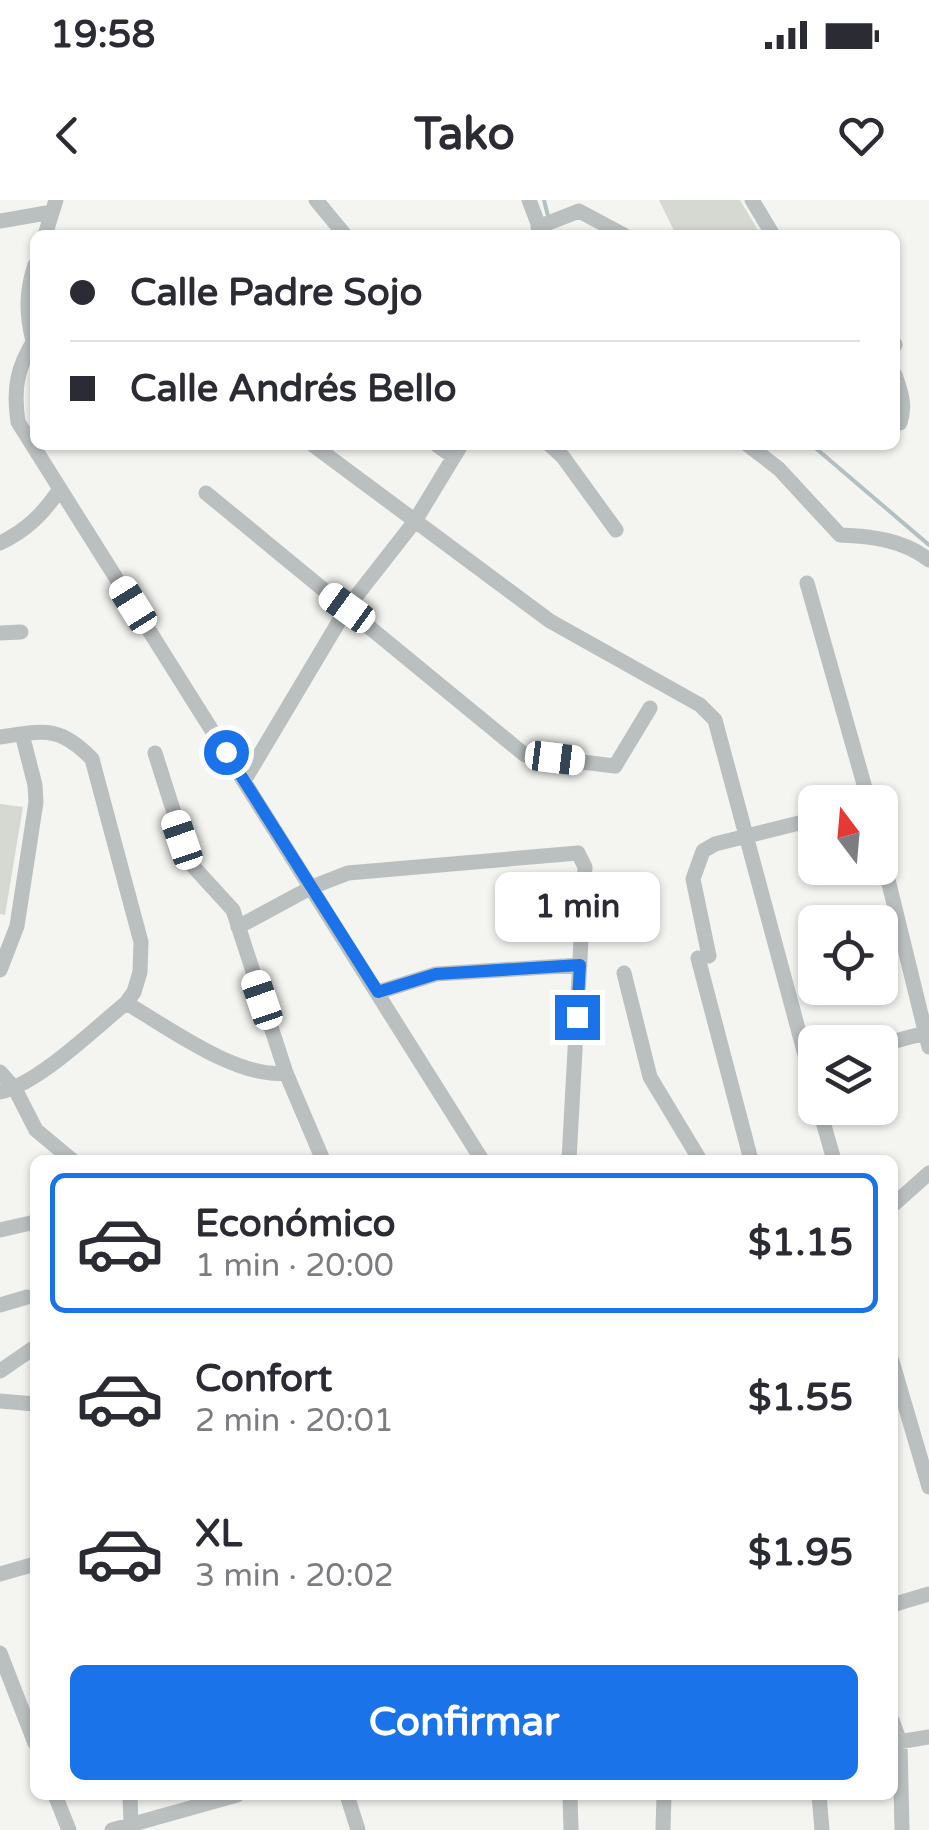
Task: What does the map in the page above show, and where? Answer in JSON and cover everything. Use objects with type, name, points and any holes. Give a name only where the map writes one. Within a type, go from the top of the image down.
[{"type":"street","points":[[316,200],[342,230]]},
{"type":"street","points":[[529,200],[541,229],[579,211],[615,230]]},
{"type":"street","points":[[752,200],[770,230]]},
{"type":"street","points":[[0,221],[54,206]]},
{"type":"street","points":[[47,230],[54,206]]},
{"type":"street","points":[[30,279],[30,327]]},
{"type":"street","points":[[30,348],[17,374],[14,397],[18,422],[30,441]]},
{"type":"street","points":[[900,388],[904,412],[900,422]]},
{"type":"street","points":[[36,450],[479,1155]]},
{"type":"street","points":[[320,450],[550,622],[710,714],[748,834],[800,1025]]},
{"type":"street","points":[[555,450],[616,530]]},
{"type":"street","points":[[754,450],[778,469],[840,535],[874,537],[918,552],[929,560]]},
{"type":"street","points":[[244,781],[347,608],[416,522],[458,451]]},
{"type":"street","points":[[0,543],[23,532],[45,512],[60,489]]},
{"type":"street","points":[[206,494],[526,754],[615,766],[650,708]]},
{"type":"street","points":[[807,583],[864,785]]},
{"type":"street","points":[[0,633],[22,632]]},
{"type":"street","points":[[0,737],[40,732],[70,737],[92,758],[141,942],[140,972],[126,1003],[7,1090]]},
{"type":"street","points":[[0,970],[17,926],[36,802],[22,734]]},
{"type":"street","points":[[155,753],[190,863],[233,910],[286,1074],[321,1155]]},
{"type":"street","points":[[750,1155],[704,957],[693,879],[703,851],[716,844],[798,823]]},
{"type":"street","points":[[238,927],[312,887],[348,873],[578,853],[585,867],[569,1155]]},
{"type":"street","points":[[890,885],[928,1038],[898,1042]]},
{"type":"street","points":[[378,992],[436,974],[580,965]]},
{"type":"street","points":[[624,973],[650,1078],[697,1155]]},
{"type":"street","points":[[126,1003],[230,1060],[270,1075],[286,1074]]},
{"type":"street","points":[[0,1072],[7,1090],[36,1130],[66,1155]]},
{"type":"street","points":[[824,1125],[833,1155]]},
{"type":"street","points":[[898,1201],[929,1174]]},
{"type":"street","points":[[0,1230],[30,1223]]},
{"type":"street","points":[[0,1305],[28,1297]]},
{"type":"street","points":[[0,1371],[30,1350]]},
{"type":"street","points":[[898,1381],[929,1487]]},
{"type":"street","points":[[0,1401],[30,1404]]},
{"type":"street","points":[[0,1574],[30,1565]]},
{"type":"street","points":[[898,1603],[929,1594]]},
{"type":"street","points":[[0,1653],[4,1677],[30,1732]]},
{"type":"street","points":[[898,1742],[929,1737]]},
{"type":"street","points":[[898,1771],[902,1830]]},
{"type":"street","points":[[57,1800],[68,1830]]},
{"type":"street","points":[[130,1800],[131,1825]]},
{"type":"street","points":[[112,1830],[218,1800]]},
{"type":"street","points":[[349,1800],[358,1830]]},
{"type":"street","points":[[570,1800],[571,1830]]},
{"type":"street","points":[[663,1830],[664,1800]]},
{"type":"street","points":[[819,1800],[822,1830]]},
{"type":"street","points":[[173,1813],[182,1830]]},
{"type":"shaded area","points":[[659,200],[740,200],[758,230],[674,230]]},
{"type":"shaded area","points":[[0,804],[23,807],[5,915],[0,914]]},
{"type":"waterway","points":[[544,200],[549,220]]},
{"type":"waterway","points":[[818,450],[929,545]]},
{"type":"route","points":[[226,752],[378,992],[436,974],[580,965],[577,1017]]}]
